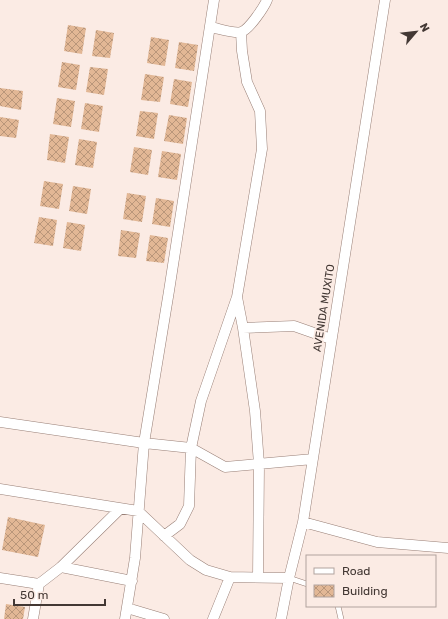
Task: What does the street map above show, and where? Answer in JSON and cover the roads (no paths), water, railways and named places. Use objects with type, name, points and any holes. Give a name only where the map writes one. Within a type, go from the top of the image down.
[{"type":"street","points":[[125,619],[136,558],[138,511],[144,443],[170,291],[214,0]]},
{"type":"street","points":[[210,26],[234,32],[242,32],[249,27],[267,0]]},
{"type":"street","name":"AVENIDA MUXITO","points":[[281,619],[289,578],[304,522],[331,339],[385,0]]},
{"type":"street","points":[[164,536],[180,524],[189,506],[191,448],[202,401],[237,297],[262,149],[260,111],[247,82],[242,51],[242,32]]},
{"type":"street","points":[[237,297],[255,411],[259,464],[258,577]]},
{"type":"street","points":[[243,328],[294,326],[331,339]]},
{"type":"street","points":[[0,422],[144,443],[191,448],[226,468],[313,459]]},
{"type":"street","points":[[0,489],[138,511],[190,560],[206,570],[230,577],[289,578]]},
{"type":"street","points":[[33,619],[39,584],[61,566],[120,509]]},
{"type":"street","points":[[304,522],[377,542],[448,548]]},
{"type":"street","points":[[61,566],[132,581]]},
{"type":"street","points":[[213,619],[230,577]]},
{"type":"street","points":[[0,578],[39,584]]},
{"type":"street","points":[[127,608],[161,618]]},
{"type":"lane","points":[[289,578],[306,584]]},
{"type":"lane","points":[[338,607],[341,619]]}]
